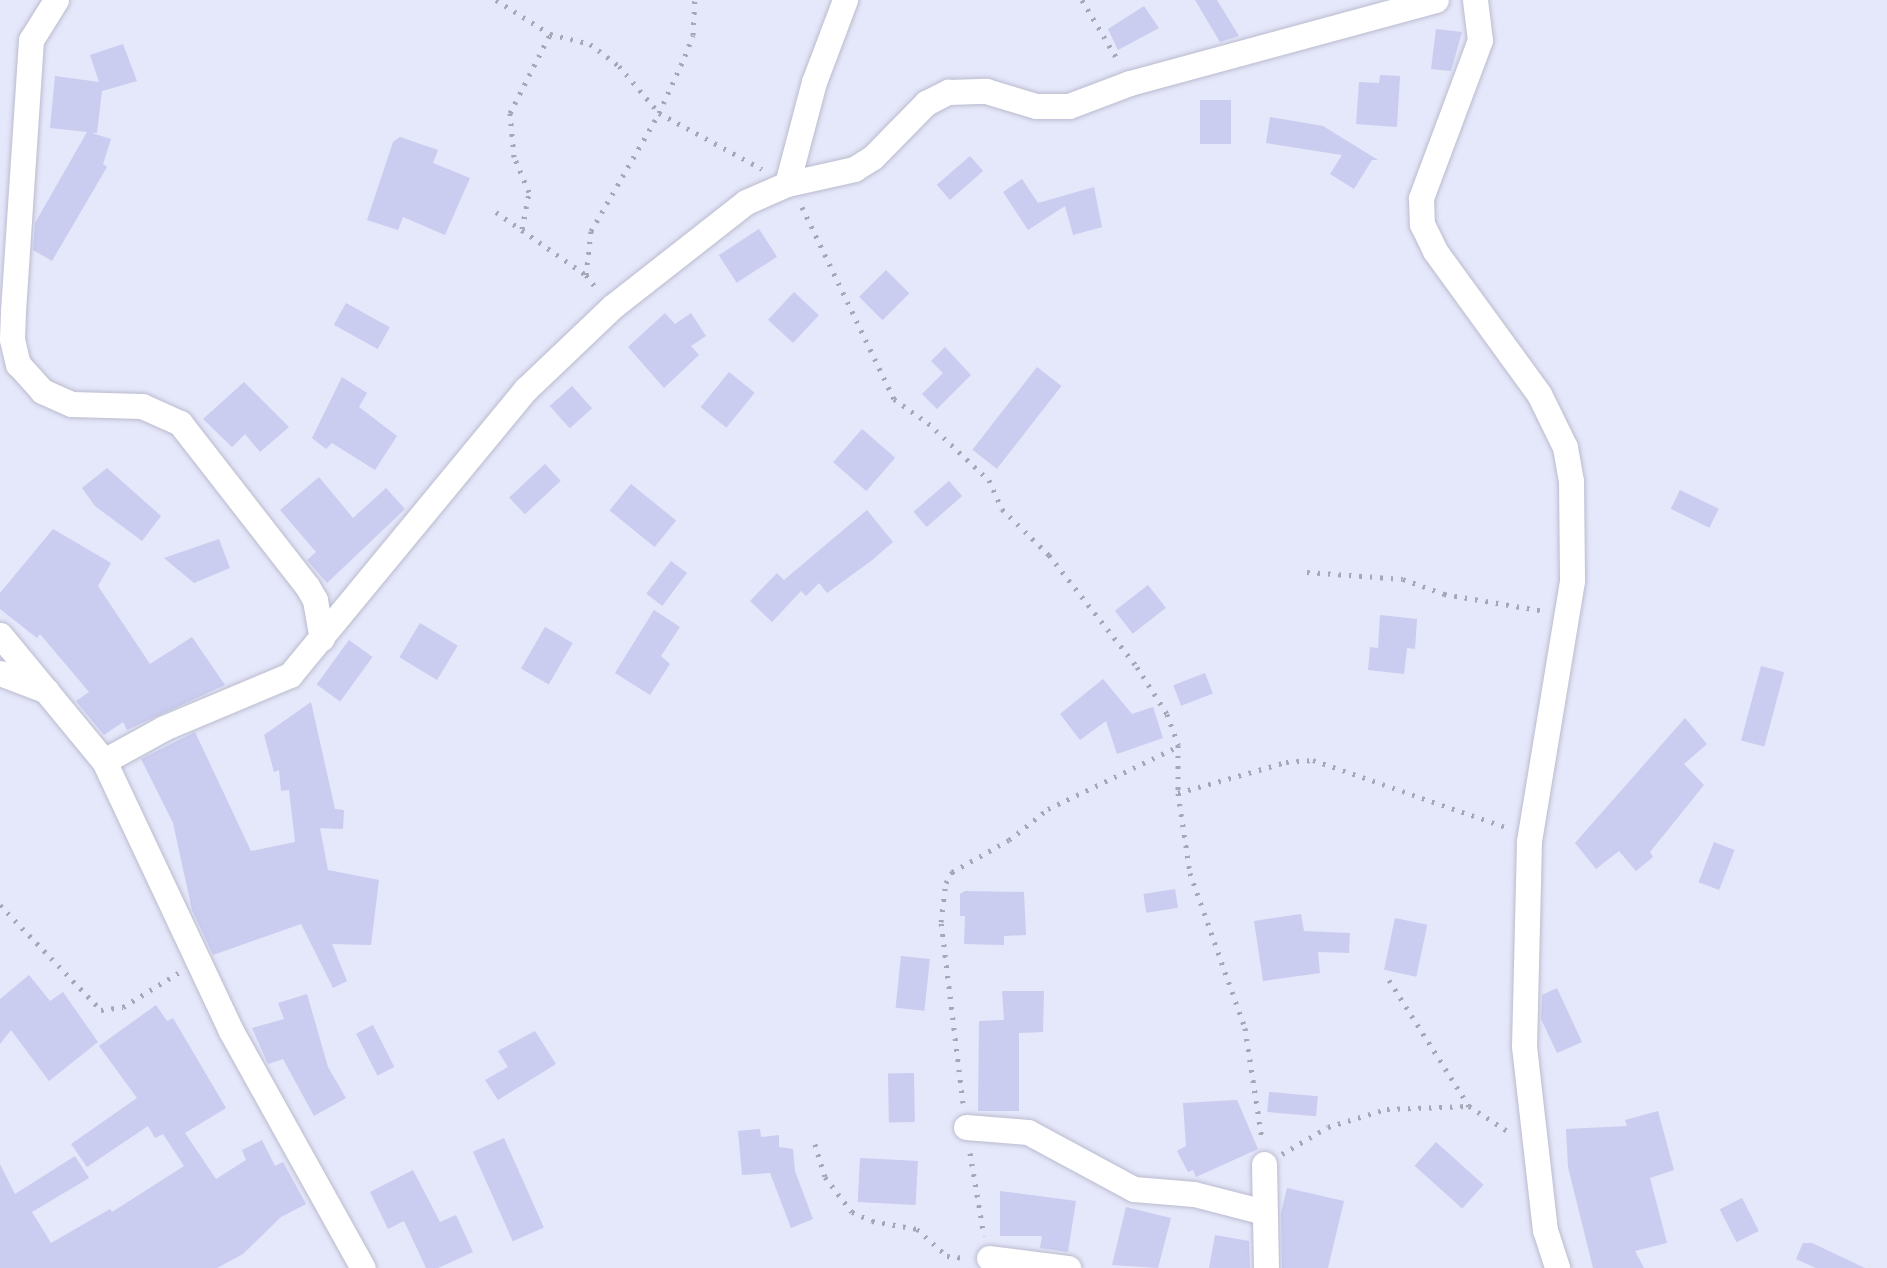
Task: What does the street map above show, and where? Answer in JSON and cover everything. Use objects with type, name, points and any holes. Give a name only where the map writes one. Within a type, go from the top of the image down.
[{"type":"street","points":[[56,0],[31,40],[12,339],[18,364],[42,391],[72,404],[142,406],[180,423],[307,586],[315,600],[322,638]]},
{"type":"street","points":[[787,184],[814,82],[845,0]]},
{"type":"street","points":[[104,761],[164,728],[290,675],[526,390],[612,307],[746,202],[787,184],[854,168],[872,157],[926,104],[948,92],[986,91],[1036,106],[1068,106],[1130,82],[1436,0]]},
{"type":"street","points":[[1475,0],[1480,40],[1421,198],[1422,224],[1435,251],[1539,394],[1565,447],[1573,512],[1567,615],[1529,842],[1524,1046],[1545,1230],[1558,1268]]},
{"type":"street","points":[[0,635],[51,692],[104,761],[198,962],[364,1268]]},
{"type":"street","points":[[0,673],[51,692]]},
{"type":"street","points":[[966,1127],[1028,1132],[1134,1189],[1194,1194],[1264,1212]]},
{"type":"street","points":[[1264,1164],[1266,1268]]},
{"type":"street","points":[[989,1258],[1068,1268]]},
{"type":"path","points":[[496,0],[550,34],[590,44],[659,113],[714,139],[787,184],[816,229],[894,399],[928,424],[989,480],[1002,509],[1048,555],[1137,667],[1167,714],[1177,747],[1178,794],[1190,873],[1245,1028],[1258,1094],[1264,1164],[1328,1127],[1387,1108],[1469,1106]]},
{"type":"path","points":[[586,275],[591,231],[659,113],[693,35],[695,0]]},
{"type":"path","points":[[1082,0],[1130,82]]},
{"type":"path","points":[[522,229],[529,192],[514,158],[510,113],[550,34]]},
{"type":"path","points":[[496,212],[586,275],[612,307]]},
{"type":"path","points":[[1307,572],[1402,579],[1444,594],[1567,615]]},
{"type":"path","points":[[816,1144],[825,1177],[852,1212],[872,1221],[917,1229],[947,1256],[989,1258],[966,1127],[941,922],[946,883],[962,864],[1009,840],[1048,809],[1177,747]]},
{"type":"path","points":[[1178,794],[1286,762],[1313,760],[1469,811],[1529,842]]},
{"type":"path","points":[[0,904],[101,1010],[123,1007],[198,962]]},
{"type":"path","points":[[1389,980],[1469,1106],[1496,1128],[1533,1144]]},
{"type":"building","points":[[1195,0],[1217,0],[1239,36],[1220,42]]},
{"type":"building","points":[[1144,6],[1159,28],[1118,50],[1108,29]]},
{"type":"building","points":[[1436,29],[1462,32],[1451,71],[1431,69]]},
{"type":"building","points":[[123,44],[137,81],[102,91],[97,133],[92,133],[111,139],[103,164],[107,167],[52,261],[33,250],[35,223],[87,132],[50,128],[55,76],[99,82],[90,55]]},
{"type":"building","points":[[1380,75],[1400,76],[1397,127],[1356,124],[1359,82],[1379,83]]},
{"type":"building","points":[[1200,100],[1231,100],[1231,144],[1200,144]]},
{"type":"building","points":[[1270,117],[1323,126],[1378,160],[1372,160],[1354,189],[1330,174],[1342,155],[1266,143]]},
{"type":"building","points":[[400,137],[438,150],[433,163],[470,178],[445,235],[403,217],[398,230],[367,220],[393,142]]},
{"type":"building","points":[[970,156],[983,171],[950,200],[937,185]]},
{"type":"building","points":[[1022,179],[1038,203],[1094,187],[1102,227],[1073,235],[1065,206],[1028,230],[1003,192]]},
{"type":"building","points":[[759,229],[777,257],[737,283],[719,255]]},
{"type":"building","points":[[886,270],[909,293],[882,320],[859,297]]},
{"type":"building","points":[[794,292],[819,315],[793,343],[768,320]]},
{"type":"building","points":[[346,303],[390,327],[378,349],[334,325]]},
{"type":"building","points":[[665,313],[675,324],[691,313],[706,336],[691,346],[699,355],[664,388],[628,347]]},
{"type":"building","points":[[945,347],[971,375],[937,409],[922,394],[943,373],[931,361]]},
{"type":"building","points":[[1037,367],[1061,386],[997,469],[972,450]]},
{"type":"building","points":[[729,372],[755,393],[726,428],[701,407]]},
{"type":"building","points":[[342,377],[367,393],[359,407],[397,436],[375,470],[332,443],[326,449],[312,438]]},
{"type":"building","points":[[244,382],[289,427],[260,452],[245,434],[232,447],[203,419]]},
{"type":"building","points":[[572,386],[592,408],[570,428],[550,406]]},
{"type":"building","points":[[862,429],[895,458],[866,491],[833,462]]},
{"type":"building","points":[[545,464],[561,481],[525,514],[509,497]]},
{"type":"building","points":[[107,468],[161,516],[142,541],[95,506],[82,488]]},
{"type":"building","points":[[319,477],[353,518],[386,488],[405,509],[327,583],[307,560],[316,552],[280,510]]},
{"type":"building","points":[[949,481],[962,496],[927,527],[914,512]]},
{"type":"building","points":[[631,484],[676,521],[655,547],[610,510]]},
{"type":"building","points":[[1680,490],[1719,509],[1709,528],[1671,509]]},
{"type":"building","points":[[867,510],[893,542],[871,561],[827,593],[819,583],[806,596],[801,591],[772,622],[750,601],[777,573],[784,580]]},
{"type":"building","points":[[53,529],[111,563],[98,586],[150,664],[192,637],[225,685],[127,730],[123,722],[104,735],[76,701],[89,692],[40,634],[37,638],[0,609],[0,593]]},
{"type":"building","points":[[219,539],[230,568],[194,583],[164,558]]},
{"type":"building","points":[[671,561],[687,573],[662,606],[646,594]]},
{"type":"building","points":[[1148,585],[1166,608],[1133,634],[1115,611]]},
{"type":"building","points":[[654,610],[680,627],[661,656],[670,664],[650,695],[615,673]]},
{"type":"building","points":[[1380,615],[1417,619],[1415,649],[1407,648],[1404,674],[1368,670],[1370,647],[1378,648]]},
{"type":"building","points":[[420,623],[458,646],[437,680],[399,657]]},
{"type":"building","points":[[545,627],[573,643],[549,685],[521,669]]},
{"type":"building","points":[[349,640],[372,657],[340,702],[317,684]]},
{"type":"building","points":[[1761,666],[1784,672],[1764,747],[1741,740]]},
{"type":"building","points":[[1205,673],[1213,694],[1181,706],[1173,685]]},
{"type":"building","points":[[1103,679],[1132,714],[1153,707],[1163,738],[1117,754],[1106,721],[1080,740],[1060,714]]},
{"type":"building","points":[[311,702],[335,809],[344,810],[343,829],[320,828],[328,870],[379,880],[371,945],[332,944],[347,981],[333,988],[301,924],[213,955],[192,910],[173,823],[141,759],[195,732],[251,851],[295,842],[289,790],[281,791],[279,770],[274,772],[264,735]]},
{"type":"building","points":[[1685,718],[1707,744],[1684,764],[1704,785],[1650,852],[1653,857],[1636,871],[1619,851],[1596,869],[1575,843]]},
{"type":"building","points":[[1714,842],[1735,850],[1719,890],[1699,882]]},
{"type":"building","points":[[1175,889],[1178,908],[1146,913],[1143,894]]},
{"type":"building","points":[[1024,892],[1026,935],[1004,936],[1004,945],[964,944],[965,916],[960,916],[960,894]]},
{"type":"building","points":[[1301,914],[1304,931],[1350,933],[1349,953],[1318,952],[1320,973],[1263,981],[1254,921]]},
{"type":"building","points":[[1395,918],[1427,925],[1416,977],[1384,970]]},
{"type":"building","points":[[901,956],[930,959],[924,1011],[896,1008]]},
{"type":"building","points":[[29,975],[50,1001],[63,992],[98,1042],[49,1081],[11,1030],[0,1044],[0,999]]},
{"type":"building","points":[[1557,988],[1582,1042],[1557,1053],[1541,1019],[1542,995]]},
{"type":"building","points":[[1002,991],[1044,991],[1043,1032],[1019,1033],[1019,1111],[978,1111],[979,1021],[1004,1020]]},
{"type":"building","points":[[307,994],[328,1067],[346,1098],[314,1116],[283,1059],[268,1064],[252,1028],[284,1019],[278,1003]]},
{"type":"building","points":[[156,1005],[167,1021],[173,1018],[226,1108],[185,1133],[216,1179],[246,1160],[242,1150],[262,1140],[275,1166],[283,1162],[306,1204],[281,1217],[243,1254],[217,1268],[0,1268],[0,1164],[15,1194],[75,1156],[89,1178],[32,1212],[51,1243],[110,1209],[112,1212],[184,1166],[163,1134],[155,1138],[148,1126],[87,1167],[71,1144],[137,1098],[99,1046]]},
{"type":"building","points":[[373,1025],[394,1067],[377,1076],[356,1034]]},
{"type":"building","points":[[535,1031],[556,1064],[498,1100],[485,1080],[508,1067],[498,1051]]},
{"type":"building","points":[[888,1073],[914,1073],[915,1122],[889,1122]]},
{"type":"building","points":[[1269,1092],[1318,1096],[1316,1116],[1267,1112]]},
{"type":"building","points":[[1237,1100],[1258,1149],[1196,1177],[1193,1170],[1188,1172],[1177,1151],[1186,1146],[1183,1103]]},
{"type":"building","points":[[1658,1111],[1674,1170],[1650,1178],[1667,1243],[1635,1251],[1644,1268],[1593,1268],[1568,1167],[1566,1129],[1627,1126],[1625,1120]]},
{"type":"building","points":[[760,1129],[761,1137],[779,1135],[779,1147],[793,1149],[795,1171],[813,1219],[791,1228],[770,1173],[742,1175],[738,1131]]},
{"type":"building","points":[[504,1138],[544,1228],[513,1241],[473,1152]]},
{"type":"building","points":[[1436,1142],[1484,1185],[1462,1209],[1415,1166]]},
{"type":"building","points":[[860,1158],[918,1161],[916,1205],[858,1202]]},
{"type":"building","points":[[413,1170],[440,1222],[456,1215],[473,1252],[438,1268],[426,1268],[404,1221],[388,1229],[370,1192]]},
{"type":"building","points":[[1287,1188],[1344,1201],[1328,1268],[1282,1268],[1281,1213]]},
{"type":"building","points":[[1000,1191],[1076,1201],[1068,1252],[1040,1248],[1042,1236],[1000,1236]]},
{"type":"building","points":[[1742,1198],[1759,1231],[1737,1242],[1720,1209]]},
{"type":"building","points":[[1126,1207],[1171,1218],[1158,1268],[1112,1265]]},
{"type":"building","points":[[1215,1235],[1249,1241],[1250,1268],[1209,1268]]},
{"type":"building","points":[[1803,1243],[1812,1243],[1865,1268],[1816,1268],[1796,1259]]}]
